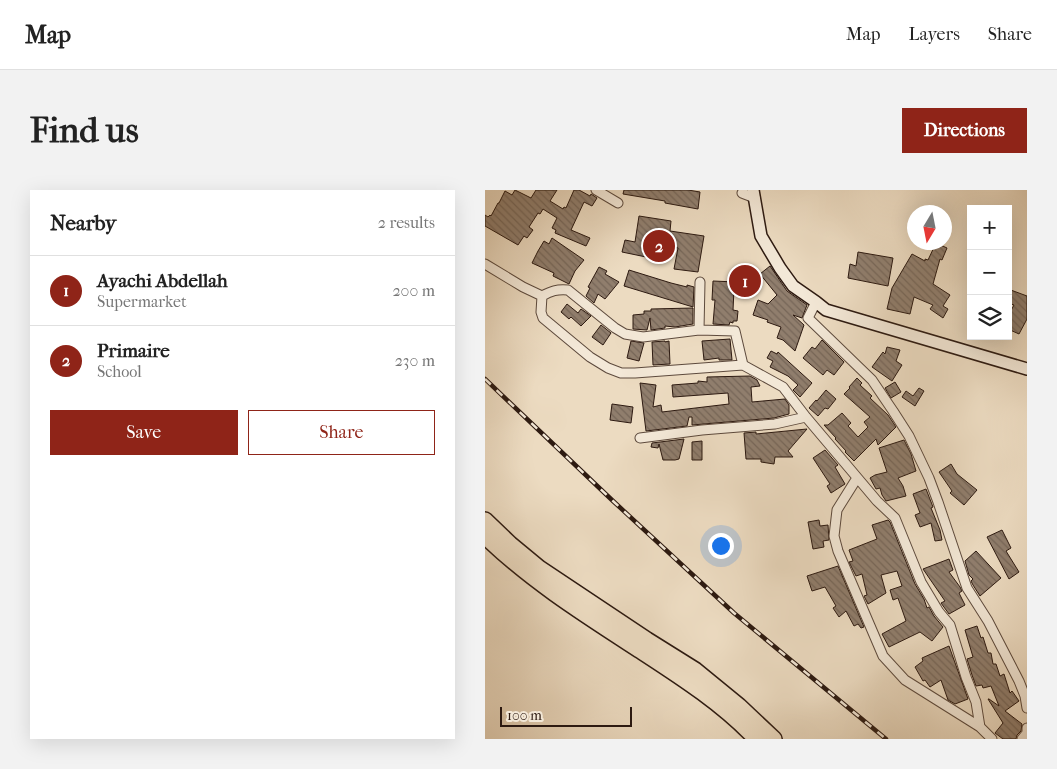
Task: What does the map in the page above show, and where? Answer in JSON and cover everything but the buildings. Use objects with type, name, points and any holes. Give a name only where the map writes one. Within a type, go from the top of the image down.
[{"type":"highway","points":[[485,520],[539,568],[703,676],[774,739]]},
{"type":"highway","points":[[485,536],[532,578],[672,671],[731,716],[755,739]]},
{"type":"main road","points":[[750,194],[761,236],[779,268],[793,286],[826,310],[1027,370]]},
{"type":"street","points":[[596,190],[618,203]]},
{"type":"street","points":[[485,264],[542,296]]},
{"type":"street","points":[[699,330],[700,282]]},
{"type":"street","points":[[542,296],[560,289],[568,290],[615,328],[625,334],[634,336],[643,337],[699,330],[735,331],[743,365]]},
{"type":"street","points":[[542,296],[541,312],[547,323],[591,357],[608,368],[621,373],[743,365],[783,387],[805,417],[857,478],[895,518],[921,582],[939,612],[950,625],[976,702],[980,727]]},
{"type":"street","points":[[816,302],[808,318],[872,380],[909,436],[929,478],[967,588],[988,621],[1025,689],[1027,708]]},
{"type":"street","points":[[640,438],[701,430],[775,424],[805,417]]},
{"type":"street","points":[[857,478],[837,510],[834,536],[838,551],[883,656],[905,680],[980,727],[992,739]]},
{"type":"street","points":[[1021,739],[1027,733],[1027,728]]},
{"type":"railway","points":[[485,379],[734,613],[886,739]]},
{"type":"place","name":"Primaire","points":[[659,246]]},
{"type":"place","name":"Ayachi Abdellah","points":[[745,281]]}]
